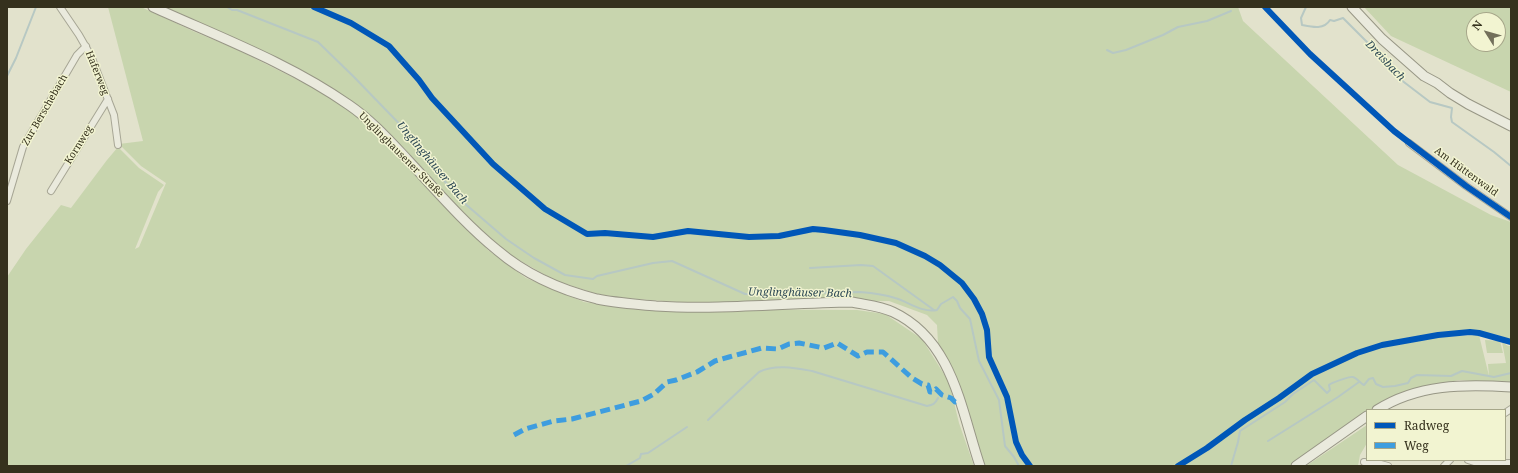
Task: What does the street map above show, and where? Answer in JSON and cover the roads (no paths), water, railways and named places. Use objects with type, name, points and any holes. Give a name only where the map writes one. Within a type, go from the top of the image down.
[{"type":"main road","name":"Unglinghausener Straße","points":[[153,7],[193,26],[247,48],[318,85],[350,105],[383,135],[474,229],[497,250],[524,269],[540,278],[566,289],[597,299],[628,304],[718,308],[852,302],[873,306],[892,312],[912,323],[929,338],[943,358],[952,377],[980,466]]},
{"type":"main road","points":[[1352,7],[1382,39],[1424,76],[1437,83],[1450,93],[1511,126]]},
{"type":"main road","points":[[1379,409],[1398,399],[1436,388],[1469,385],[1511,387]]},
{"type":"main road","points":[[1296,466],[1366,417]]},
{"type":"street","name":"Haferweg","points":[[60,7],[86,46],[114,116],[118,145]]},
{"type":"street","name":"Zur Berschebach","points":[[7,201],[23,147],[77,55],[86,46]]},
{"type":"street","name":"Kornweg","points":[[51,191],[108,99]]},
{"type":"street","name":"Am Hüttenwald","points":[[1409,143],[1466,186],[1511,217]]},
{"type":"street","points":[[1471,461],[1480,464],[1511,463]]},
{"type":"street","points":[[1364,462],[1388,466]]},
{"type":"waterway","points":[[7,76],[16,58],[36,7]]},
{"type":"waterway","name":"Unglinghäuser Bach","points":[[227,7],[318,42],[415,140],[433,168],[463,202],[506,239],[534,258],[565,275],[593,279],[597,276],[653,263],[672,261],[745,294],[864,292],[891,297],[921,309],[931,311],[937,310],[941,304],[953,297],[970,319],[979,361],[999,400],[1005,446],[1019,466]]},
{"type":"waterway","name":"Dreisbach","points":[[1306,7],[1301,18],[1302,25],[1321,27],[1330,20],[1334,21],[1343,18],[1391,66],[1396,76],[1430,102],[1452,108],[1452,122],[1511,166]]},
{"type":"waterway","points":[[1107,50],[1113,53],[1126,50],[1163,35],[1178,27],[1207,21],[1231,11]]},
{"type":"waterway","points":[[810,268],[861,265],[873,266],[934,310]]},
{"type":"waterway","points":[[708,420],[759,372],[778,367],[812,371],[927,406],[934,404],[938,398]]},
{"type":"waterway","name":"Unglinghäuser Bach","points":[[1231,466],[1240,431],[1285,402],[1293,394],[1314,380],[1327,393],[1330,390],[1329,385],[1351,377],[1356,378],[1364,385],[1369,379],[1373,378],[1376,384],[1383,387],[1408,383],[1411,378],[1417,375],[1451,376],[1462,371],[1494,377],[1511,373]]},
{"type":"waterway","points":[[1268,441],[1359,382]]},
{"type":"waterway","points":[[626,466],[640,458],[641,454],[648,453],[687,427]]}]
